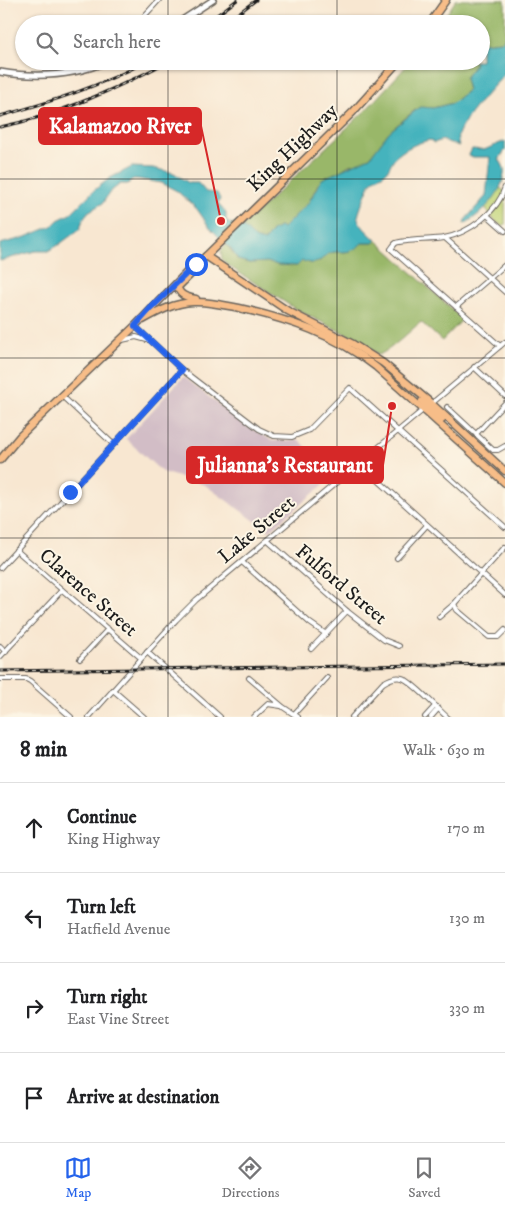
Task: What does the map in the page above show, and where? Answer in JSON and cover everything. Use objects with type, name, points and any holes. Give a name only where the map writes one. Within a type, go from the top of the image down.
[{"type":"main road","points":[[435,15],[446,0]]},
{"type":"main road","name":"King Highway","points":[[135,326],[353,112],[391,70]]},
{"type":"main road","points":[[206,256],[288,311],[370,354],[403,379],[505,483]]},
{"type":"main road","points":[[177,286],[185,297],[262,314],[300,325],[344,346],[376,366],[428,406],[472,447],[485,456],[490,457],[505,471]]},
{"type":"main road","name":"King Highway","points":[[0,453],[135,326],[150,309],[177,286]]},
{"type":"main road","points":[[143,320],[161,310],[176,305],[192,302],[212,303]]},
{"type":"main road","name":"King Highway","points":[[0,460],[20,436]]},
{"type":"street","points":[[145,15],[158,0]]},
{"type":"street","points":[[190,15],[213,0]]},
{"type":"street","points":[[0,72],[48,75],[82,70]]},
{"type":"street","points":[[500,346],[391,249],[399,242],[445,238],[464,230],[487,215],[498,201],[505,187]]},
{"type":"street","points":[[487,215],[505,232]]},
{"type":"street","points":[[445,238],[505,292]]},
{"type":"street","points":[[456,307],[505,265]]},
{"type":"street","points":[[135,326],[182,370],[259,429],[278,437],[298,435],[309,430],[350,388],[505,527]]},
{"type":"street","points":[[118,342],[136,337],[150,342]]},
{"type":"street","name":"Lake Street","points":[[88,717],[186,609],[505,342]]},
{"type":"street","points":[[474,367],[505,396]]},
{"type":"street","points":[[0,568],[182,370]]},
{"type":"street","points":[[62,396],[113,444]]},
{"type":"street","points":[[476,434],[505,403]]},
{"type":"street","points":[[447,407],[491,448],[498,450],[505,446]]},
{"type":"street","points":[[359,463],[505,595]]},
{"type":"street","points":[[397,558],[427,525]]},
{"type":"street","name":"Fulford Street","points":[[268,541],[347,612],[384,640],[399,646]]},
{"type":"street","points":[[439,617],[454,604],[505,547]]},
{"type":"street","name":"Clarence Street","points":[[16,550],[141,658]]},
{"type":"street","points":[[242,562],[310,623],[326,634]]},
{"type":"street","points":[[0,658],[62,590]]},
{"type":"street","points":[[454,604],[457,610],[486,635],[493,638],[499,636],[505,630]]},
{"type":"street","points":[[312,649],[347,612]]},
{"type":"street","points":[[80,659],[108,629]]},
{"type":"street","points":[[0,646],[6,652]]},
{"type":"street","points":[[147,652],[220,717]]},
{"type":"street","points":[[249,678],[283,707],[298,717]]},
{"type":"street","points":[[294,714],[327,678]]},
{"type":"street","points":[[352,717],[379,687],[392,678],[406,680],[447,717]]},
{"type":"street","points":[[0,679],[26,679],[30,681],[71,717]]},
{"type":"street","points":[[113,690],[144,717]]},
{"type":"street","points":[[254,717],[268,704],[283,707]]},
{"type":"street","points":[[424,717],[436,708]]},
{"type":"street","points":[[431,717],[436,708]]},
{"type":"shaded area","points":[[183,377],[247,426],[273,441],[299,440],[336,474],[269,531],[205,485],[162,472],[126,439]]},
{"type":"green space","points":[[456,0],[505,0],[505,37],[501,41],[490,42],[490,15],[446,15]]},
{"type":"green space","points":[[403,70],[471,70],[465,78],[468,90],[453,103],[415,110],[389,132],[370,157],[360,163],[349,165],[336,174],[327,176],[318,184],[309,202],[283,228],[279,227],[272,231],[265,241],[252,237],[242,226],[365,111]]},
{"type":"green space","points":[[499,187],[505,192],[505,224],[502,226],[494,220],[485,207]]},
{"type":"green space","points":[[375,239],[463,319],[442,341],[421,322],[396,344],[379,355],[352,337],[297,310],[227,265],[222,259],[221,251],[226,244],[238,260],[249,263],[267,262],[278,265],[297,266],[302,261],[311,263],[320,261],[332,252],[348,251],[357,248],[362,243],[373,243]]},
{"type":"water","points":[[505,37],[505,74],[466,120],[458,135],[459,146],[442,140],[434,143],[430,140],[417,144],[396,157],[385,173],[371,182],[358,218],[363,227],[375,239],[376,241],[373,243],[362,243],[357,248],[348,251],[332,252],[320,261],[311,263],[302,261],[297,266],[278,265],[267,262],[249,263],[238,260],[231,249],[210,228],[197,209],[177,191],[162,183],[133,179],[128,184],[120,184],[109,193],[103,203],[88,212],[80,229],[57,246],[48,251],[35,251],[0,261],[0,244],[23,238],[52,226],[58,220],[70,214],[93,191],[110,178],[132,167],[153,168],[174,173],[189,183],[198,183],[206,192],[217,193],[220,199],[218,204],[226,213],[228,223],[239,224],[254,237],[265,241],[272,231],[279,227],[283,228],[309,202],[322,179],[370,157],[389,132],[420,107],[433,108],[453,103],[468,90],[465,78],[471,70],[490,70],[490,42],[501,41]]},
{"type":"water","points":[[505,141],[505,150],[499,159],[504,170],[501,186],[491,202],[478,215],[464,224],[465,220],[486,196],[490,157],[473,157],[469,155],[472,149],[484,150]]},
{"type":"railway","points":[[217,15],[237,0]]},
{"type":"railway","points":[[236,15],[256,0]]},
{"type":"railway","points":[[0,116],[75,93],[130,70]]},
{"type":"railway","points":[[0,127],[44,116],[87,100],[151,70]]},
{"type":"railway","points":[[0,671],[505,664]]},
{"type":"place","name":"Kalamazoo River","points":[[221,221]]},
{"type":"place","name":"Julianna's Restaurant","points":[[392,406]]},
{"type":"route","points":[[70,492],[182,370],[135,326],[196,264]]}]
